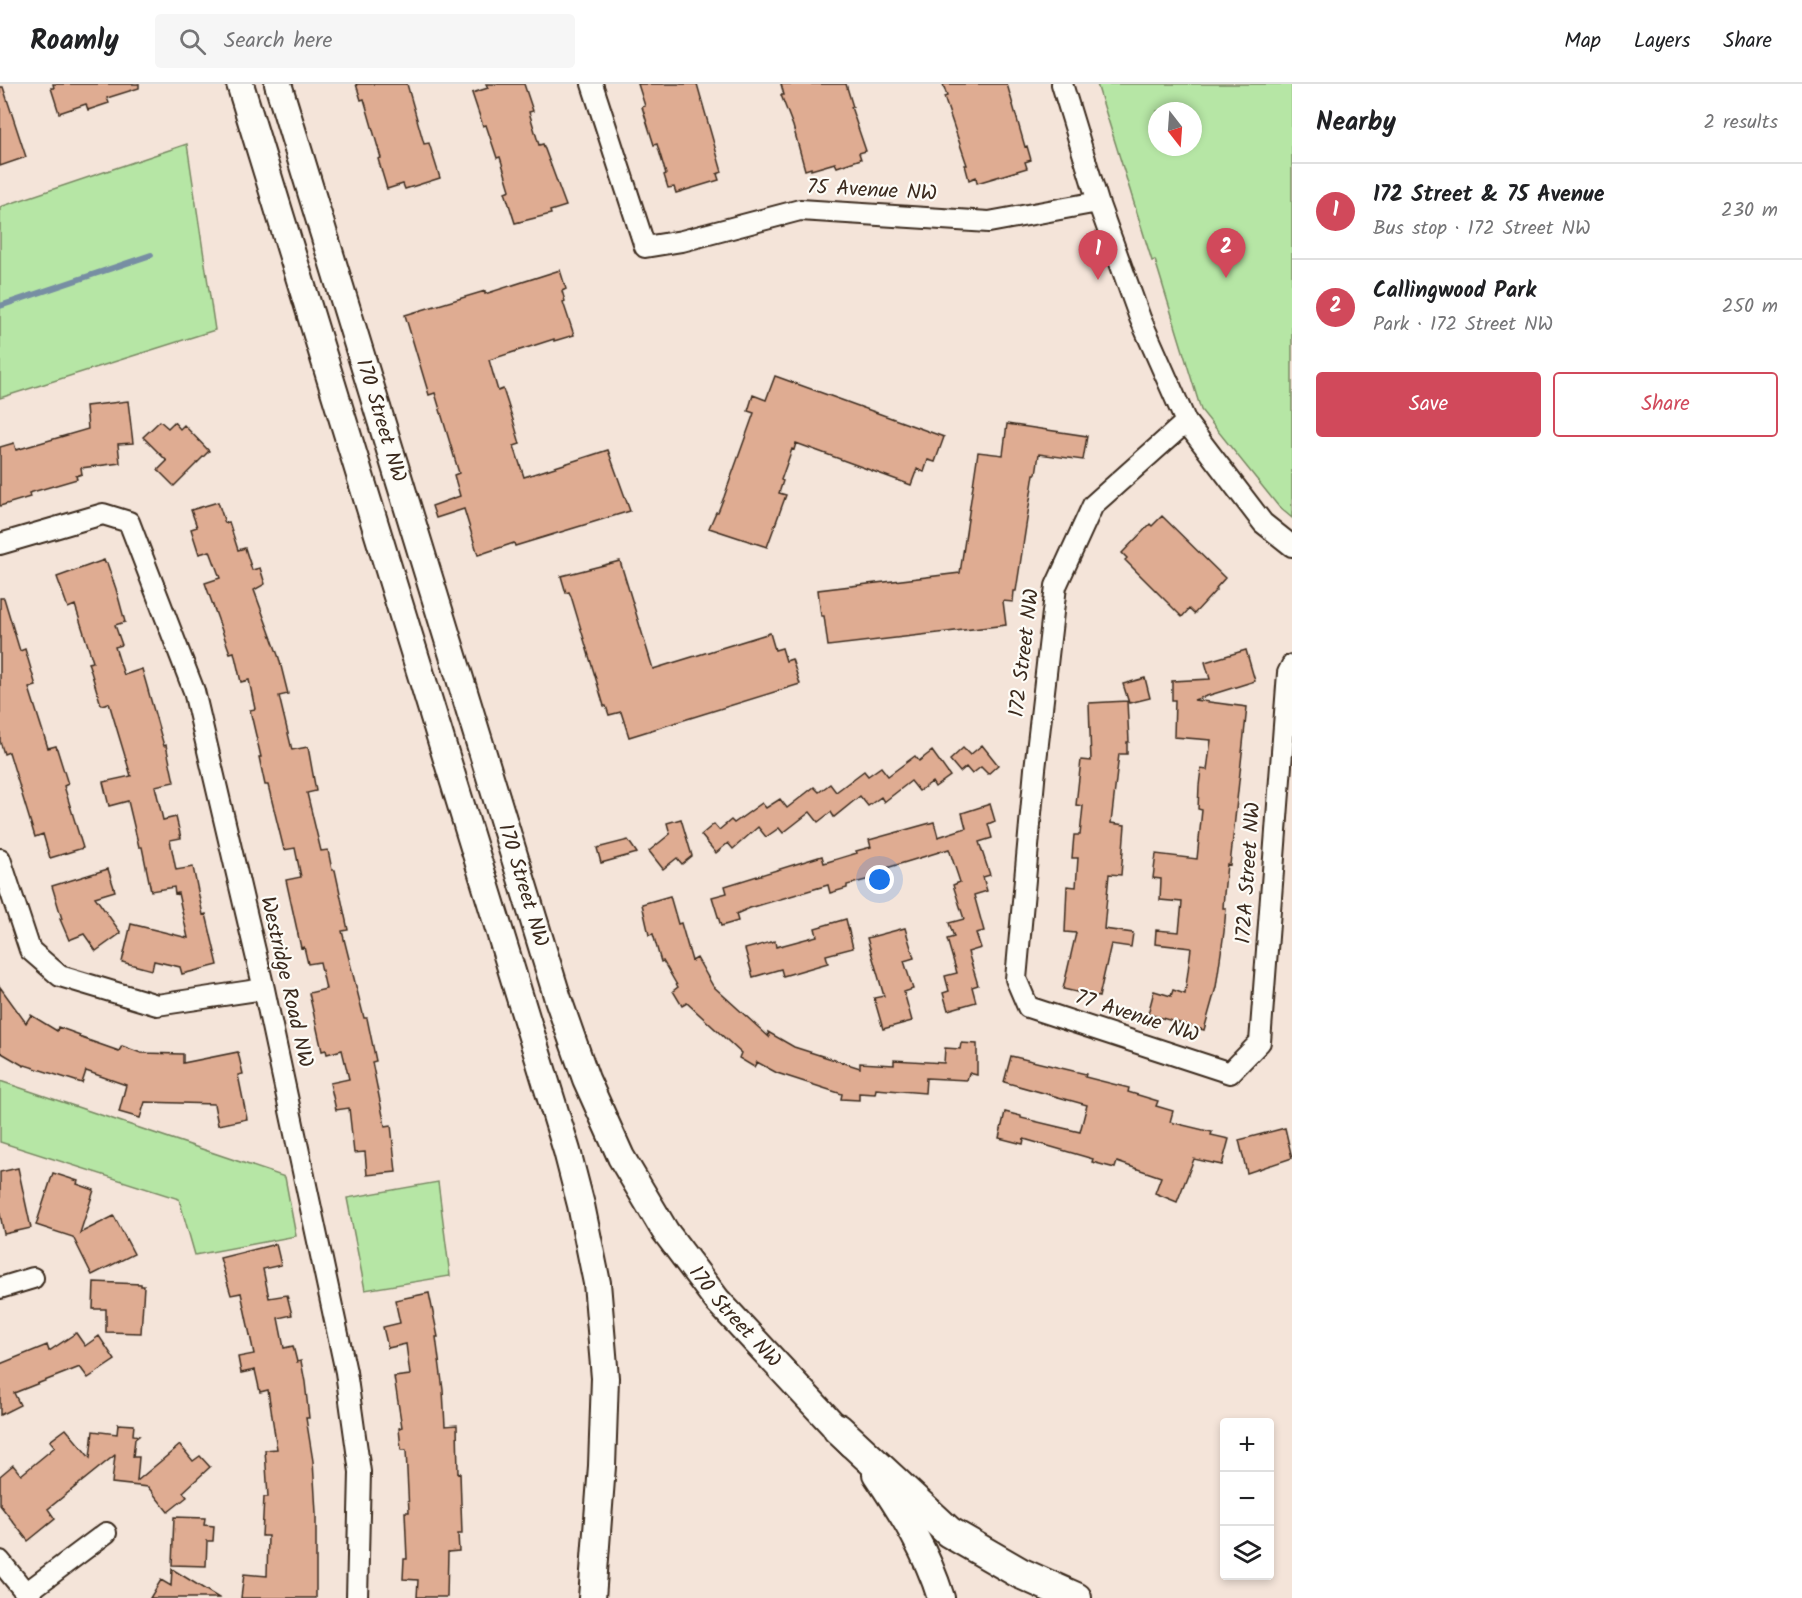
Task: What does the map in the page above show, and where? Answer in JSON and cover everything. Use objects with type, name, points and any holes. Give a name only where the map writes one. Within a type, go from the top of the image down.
[{"type":"highway","points":[[838,1429],[949,1532],[1020,1573],[1076,1598]]},
{"type":"main road","name":"170 Street NW","points":[[240,84],[582,1205],[597,1283],[605,1378],[602,1466],[592,1598]]},
{"type":"main road","name":"170 Street NW","points":[[278,84],[558,999],[586,1079],[621,1157],[665,1231],[717,1300],[876,1473],[908,1522],[933,1574],[941,1598]]},
{"type":"street","name":"75 Avenue NW","points":[[591,84],[645,247],[682,241],[800,210],[989,222],[1098,202]]},
{"type":"street","points":[[1062,84],[1098,202],[1140,318],[1186,422],[1263,523],[1292,546]]},
{"type":"street","name":"172 Street NW","points":[[1028,1007],[1016,979],[1034,781],[1056,586],[1093,505],[1186,422]]},
{"type":"street","name":"Westridge Road NW","points":[[0,544],[102,514],[129,522],[194,691],[264,989],[346,1372],[360,1472],[357,1598]]},
{"type":"street","name":"172A Street NW","points":[[1230,1073],[1260,1042],[1288,673],[1292,665]]},
{"type":"street","points":[[0,859],[30,950],[60,976],[157,1005],[264,989]]},
{"type":"street","name":"77 Avenue NW","points":[[1028,1007],[1230,1073]]},
{"type":"street","points":[[0,1288],[33,1278]]},
{"type":"street","points":[[0,1561],[29,1596],[106,1533]]},
{"type":"green space","points":[[1097,84],[1292,84],[1292,518],[1279,507],[1201,410],[1155,260],[1152,261]]},
{"type":"green space","points":[[187,144],[215,330],[0,398],[0,207]]},
{"type":"green space","points":[[0,1081],[285,1177],[296,1236],[195,1255],[179,1199],[0,1142]]},
{"type":"green space","points":[[438,1182],[450,1276],[365,1290],[347,1198]]},
{"type":"building","points":[[53,84],[139,84],[139,88],[107,98],[109,103],[88,110],[86,104],[59,113],[51,88],[54,88]]},
{"type":"building","points":[[356,84],[407,84],[424,144],[429,143],[440,178],[405,189],[403,184],[387,189],[378,159],[381,158],[364,99],[361,100]]},
{"type":"building","points":[[486,84],[524,84],[533,111],[529,112],[539,145],[543,144],[566,206],[550,211],[551,214],[515,223],[505,192],[510,190],[500,157],[497,158],[486,125],[483,126],[472,93],[488,88]]},
{"type":"building","points":[[638,84],[697,84],[722,172],[717,174],[719,180],[676,193],[674,187],[668,188],[657,144],[654,145],[642,107],[645,106]]},
{"type":"building","points":[[781,84],[846,84],[866,151],[859,153],[861,159],[837,167],[835,163],[805,170],[793,126],[781,95],[784,95]]},
{"type":"building","points":[[943,84],[1007,84],[1025,147],[1027,146],[1031,160],[1025,162],[1027,168],[977,183],[976,177],[969,180],[965,165],[967,165],[944,97],[947,96]]},
{"type":"building","points":[[0,87],[3,87],[26,157],[0,166]]},
{"type":"building","points":[[560,270],[566,289],[562,291],[565,301],[563,302],[574,335],[554,341],[554,339],[489,360],[498,391],[503,389],[514,423],[520,444],[514,446],[524,477],[608,450],[630,511],[478,555],[464,509],[436,518],[432,506],[460,496],[454,475],[459,473],[435,393],[429,395],[405,315],[485,291],[485,294]]},
{"type":"building","points":[[775,376],[944,437],[935,462],[928,460],[924,472],[917,469],[911,485],[796,443],[781,480],[783,481],[779,493],[786,495],[767,547],[709,528],[724,497],[754,413],[748,411],[753,395],[766,400]]},
{"type":"building","points":[[128,401],[133,443],[118,444],[120,463],[81,468],[82,474],[76,476],[77,479],[29,493],[30,497],[0,506],[0,447],[14,443],[16,450],[88,429],[86,406]]},
{"type":"building","points":[[160,421],[168,428],[174,422],[180,429],[184,425],[209,451],[174,486],[158,470],[167,461],[143,437]]},
{"type":"building","points":[[1007,424],[1087,436],[1083,460],[1039,454],[1016,591],[1014,591],[1013,602],[1003,601],[1006,625],[828,646],[818,590],[960,573],[978,452],[1003,455]]},
{"type":"building","points":[[218,502],[225,523],[229,522],[238,550],[245,548],[252,570],[260,568],[265,584],[254,590],[279,658],[288,694],[279,696],[292,750],[308,747],[316,791],[307,793],[321,851],[328,850],[332,870],[335,870],[348,930],[342,931],[364,1018],[367,1018],[376,1061],[372,1062],[385,1126],[391,1125],[396,1172],[367,1175],[365,1152],[354,1153],[349,1108],[336,1110],[330,1083],[349,1079],[342,1050],[327,1054],[326,1050],[322,1051],[309,993],[326,989],[320,962],[308,964],[304,947],[301,948],[286,880],[301,877],[295,848],[284,850],[259,757],[261,757],[250,710],[255,709],[249,680],[241,682],[234,652],[230,653],[205,583],[220,578],[210,551],[199,554],[191,529],[197,527],[191,510]]},
{"type":"building","points":[[1162,516],[1225,578],[1194,614],[1189,609],[1182,617],[1125,560],[1127,558],[1122,553],[1150,524],[1152,526]]},
{"type":"building","points":[[104,560],[116,589],[125,622],[115,625],[122,645],[115,647],[124,675],[142,669],[164,746],[166,745],[174,782],[155,786],[163,820],[176,817],[181,838],[170,840],[176,870],[193,867],[203,915],[206,914],[218,965],[182,974],[180,967],[154,961],[152,970],[122,962],[131,924],[188,938],[178,893],[175,894],[174,887],[151,891],[142,847],[139,847],[128,801],[109,806],[103,782],[131,776],[109,703],[101,705],[88,663],[93,662],[75,605],[68,608],[57,577]]},
{"type":"building","points":[[620,561],[653,669],[770,633],[775,650],[782,648],[786,661],[792,659],[800,684],[629,737],[621,712],[609,715],[604,706],[571,596],[569,592],[566,593],[561,576]]},
{"type":"building","points":[[0,598],[4,598],[20,651],[25,649],[36,686],[29,688],[48,748],[56,746],[68,784],[64,786],[83,848],[50,858],[43,834],[35,837],[9,752],[4,754],[0,741]]},
{"type":"building","points":[[1246,650],[1255,681],[1194,700],[1247,707],[1230,865],[1227,864],[1223,908],[1226,908],[1224,932],[1216,987],[1204,1030],[1148,1014],[1154,991],[1171,996],[1173,990],[1185,994],[1191,948],[1155,944],[1156,930],[1179,932],[1182,902],[1160,900],[1161,879],[1153,878],[1156,854],[1197,859],[1202,810],[1198,809],[1201,769],[1207,770],[1211,740],[1174,737],[1175,700],[1172,700],[1172,681],[1210,679],[1205,662]]},
{"type":"building","points":[[1145,678],[1150,698],[1129,703],[1123,684]]},
{"type":"building","points":[[1127,701],[1129,742],[1127,742],[1127,754],[1119,754],[1111,823],[1125,825],[1121,875],[1109,874],[1104,929],[1133,933],[1131,947],[1111,944],[1099,997],[1063,989],[1076,933],[1065,932],[1067,886],[1076,887],[1078,858],[1072,858],[1074,835],[1080,835],[1083,806],[1076,805],[1081,760],[1091,761],[1089,703]]},
{"type":"building","points":[[982,745],[998,765],[988,774],[981,767],[972,774],[966,767],[960,772],[950,760],[963,748],[970,755]]},
{"type":"building","points":[[932,751],[950,776],[935,787],[932,782],[919,791],[911,781],[884,802],[881,797],[868,806],[860,796],[834,817],[831,812],[818,822],[810,812],[783,833],[779,828],[766,837],[758,827],[733,849],[728,843],[716,853],[701,835],[714,824],[719,830],[731,820],[734,823],[762,803],[766,808],[780,799],[787,808],[814,787],[819,792],[830,784],[836,792],[864,771],[868,776],[881,767],[888,776],[915,756],[919,761]]},
{"type":"building","points":[[990,804],[995,821],[988,824],[992,838],[979,842],[990,875],[983,877],[987,891],[974,895],[984,931],[976,933],[981,948],[968,952],[978,985],[972,987],[976,1002],[948,1010],[943,993],[949,991],[945,976],[957,973],[947,939],[954,937],[949,923],[964,919],[953,885],[960,882],[949,849],[880,870],[881,876],[847,885],[847,888],[830,893],[828,885],[750,908],[736,914],[738,921],[721,926],[712,897],[727,893],[725,886],[822,856],[824,863],[857,853],[856,851],[871,847],[869,840],[934,822],[938,837],[966,828],[962,813]]},
{"type":"building","points":[[681,819],[692,856],[682,864],[677,858],[663,869],[649,851],[670,834],[667,823]]},
{"type":"building","points":[[628,840],[637,853],[601,863],[597,848]]},
{"type":"building","points":[[108,869],[115,891],[95,897],[121,933],[96,951],[84,934],[69,940],[60,919],[62,919],[52,886]]},
{"type":"building","points":[[670,896],[692,961],[697,958],[713,986],[769,1037],[768,1032],[794,1047],[860,1068],[860,1063],[894,1065],[894,1060],[944,1063],[945,1048],[960,1049],[961,1043],[977,1044],[977,1075],[969,1073],[967,1080],[926,1078],[925,1093],[876,1089],[875,1094],[859,1093],[859,1100],[841,1099],[842,1094],[777,1073],[757,1062],[754,1067],[739,1058],[741,1053],[687,1003],[682,1006],[673,991],[678,987],[663,961],[661,962],[653,934],[649,935],[642,904]]},
{"type":"building","points":[[846,919],[853,948],[826,955],[828,963],[783,976],[781,969],[753,977],[745,949],[775,941],[776,947],[817,936],[815,928]]},
{"type":"building","points":[[905,928],[914,958],[904,961],[913,989],[904,992],[912,1021],[883,1029],[874,998],[884,996],[867,938]]},
{"type":"building","points":[[0,987],[26,1023],[31,1015],[57,1031],[58,1027],[119,1051],[122,1046],[141,1053],[183,1054],[183,1063],[238,1052],[243,1074],[238,1075],[247,1119],[218,1125],[214,1104],[145,1102],[140,1118],[119,1112],[126,1085],[86,1071],[82,1083],[24,1066],[0,1052]]},
{"type":"building","points":[[1011,1056],[1086,1074],[1085,1077],[1129,1088],[1128,1092],[1158,1101],[1156,1106],[1173,1111],[1170,1122],[1212,1132],[1211,1135],[1229,1139],[1222,1165],[1194,1159],[1177,1202],[1155,1193],[1161,1177],[1117,1162],[1115,1168],[1092,1162],[1093,1159],[1024,1139],[1023,1144],[999,1138],[1005,1112],[1080,1132],[1087,1105],[1004,1082]]},
{"type":"building","points":[[1285,1128],[1292,1158],[1247,1173],[1239,1140]]},
{"type":"building","points":[[18,1168],[31,1228],[4,1234],[0,1214],[0,1172]]},
{"type":"building","points":[[53,1173],[78,1181],[77,1184],[94,1190],[80,1233],[114,1216],[134,1254],[92,1275],[73,1237],[36,1225]]},
{"type":"building","points":[[276,1244],[281,1265],[263,1269],[269,1298],[287,1295],[292,1315],[278,1318],[284,1348],[293,1346],[297,1362],[301,1361],[305,1382],[309,1418],[306,1418],[313,1461],[316,1513],[316,1598],[241,1598],[244,1574],[267,1576],[268,1536],[262,1536],[264,1497],[268,1497],[265,1450],[277,1449],[268,1390],[260,1392],[255,1370],[241,1373],[238,1357],[254,1354],[241,1293],[231,1295],[220,1258]]},
{"type":"building","points":[[94,1282],[144,1286],[141,1333],[106,1332],[106,1309],[93,1309]]},
{"type":"building","points":[[429,1293],[438,1337],[436,1337],[445,1426],[457,1425],[458,1474],[460,1473],[462,1534],[458,1534],[459,1551],[448,1552],[447,1597],[417,1597],[418,1580],[403,1579],[404,1559],[407,1559],[405,1512],[409,1512],[406,1450],[401,1450],[399,1428],[402,1427],[394,1377],[410,1375],[406,1344],[388,1348],[383,1327],[400,1323],[395,1300]]},
{"type":"building","points":[[76,1333],[85,1346],[99,1336],[115,1360],[88,1378],[80,1367],[14,1393],[20,1405],[0,1415],[0,1364],[47,1345],[49,1351]]},
{"type":"building","points":[[118,1424],[134,1425],[133,1435],[139,1436],[135,1439],[133,1457],[139,1457],[137,1481],[180,1445],[193,1461],[200,1456],[210,1467],[183,1492],[187,1497],[168,1512],[148,1487],[112,1483],[115,1455],[48,1509],[55,1519],[28,1541],[0,1505],[0,1476],[13,1465],[21,1475],[55,1447],[50,1441],[66,1429],[90,1458],[93,1431],[117,1434]]},
{"type":"building","points":[[174,1517],[205,1518],[204,1525],[214,1526],[213,1541],[207,1541],[206,1566],[172,1565]]},
{"type":"building","points":[[172,1569],[219,1598],[150,1598],[161,1580],[171,1586]]},
{"type":"waterway","points":[[0,306],[151,255]]},
{"type":"place","name":"Callingwood Park","points":[[1226,278]]},
{"type":"place","name":"172 Street & 75 Avenue","points":[[1098,280]]}]
